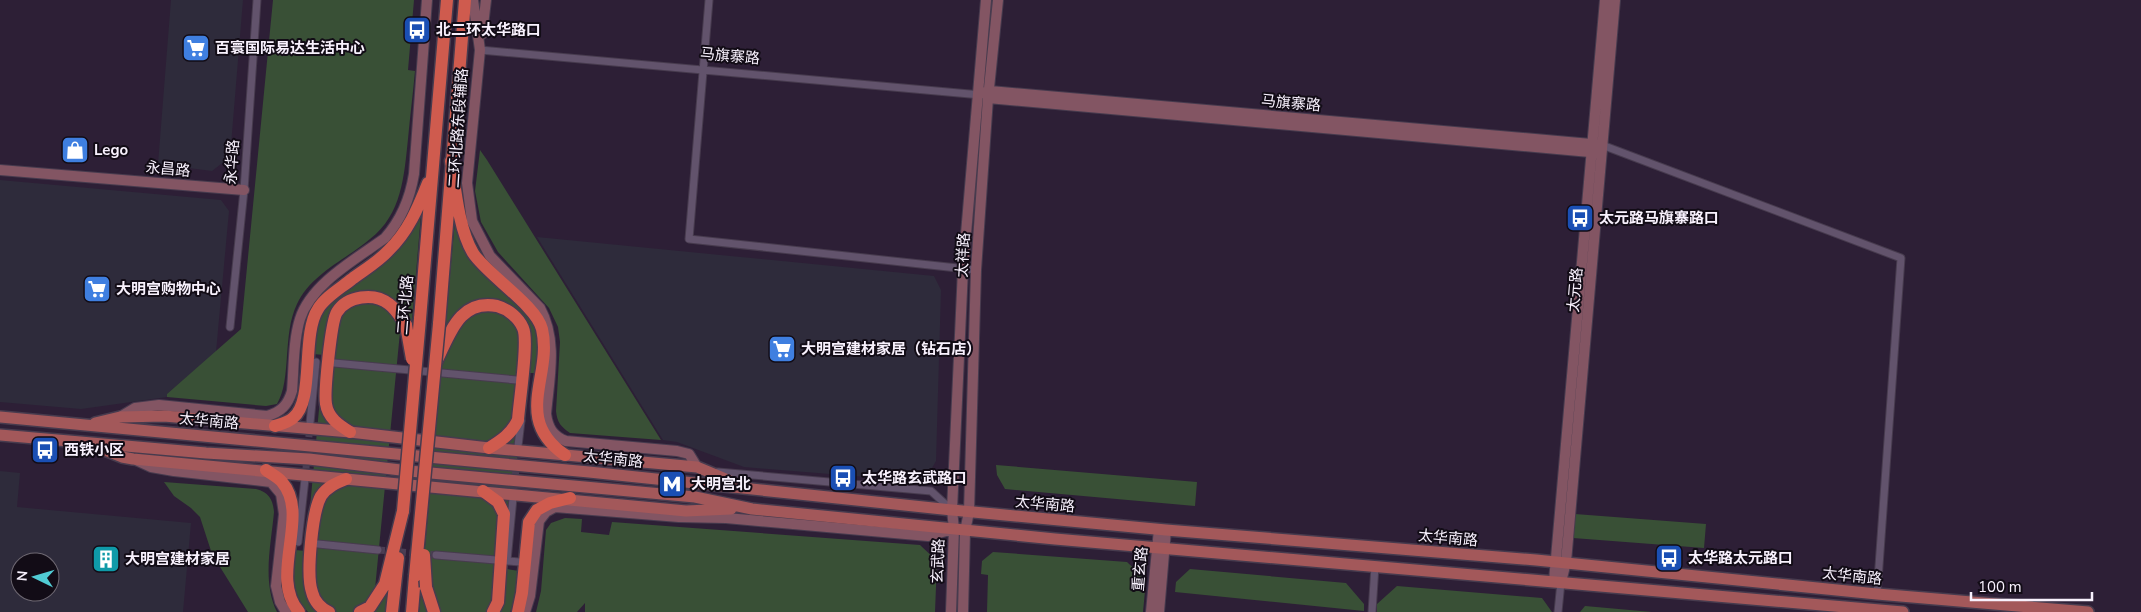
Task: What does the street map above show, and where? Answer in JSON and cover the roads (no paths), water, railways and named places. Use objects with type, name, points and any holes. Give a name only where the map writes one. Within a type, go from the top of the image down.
[{"type":"highway","name":"二环北路","points":[[392,612],[416,377],[447,0]]},
{"type":"highway","points":[[412,612],[439,324],[465,0]]},
{"type":"highway","points":[[451,161],[462,222],[473,253],[538,319],[543,340],[537,411],[542,430],[554,447],[565,455]]},
{"type":"highway","points":[[275,426],[293,418],[301,408],[304,397],[309,341],[317,309],[327,299],[388,252],[402,236],[416,214],[433,169]]},
{"type":"highway","points":[[350,432],[333,421],[326,404],[333,325],[337,312],[353,298],[378,299],[388,303],[406,325],[416,377]]},
{"type":"highway","points":[[434,367],[463,312],[475,307],[488,305],[502,307],[515,316],[524,329],[524,353],[518,420],[512,430],[490,448]]},
{"type":"highway","points":[[266,470],[282,482],[289,495],[292,507],[287,579],[291,597],[298,612]]},
{"type":"highway","points":[[329,612],[316,602],[312,592],[310,577],[313,534],[317,505],[322,494],[331,486],[346,478]]},
{"type":"highway","points":[[483,491],[498,502],[504,514],[498,602],[493,612]]},
{"type":"highway","points":[[518,612],[522,593],[529,522],[537,510],[550,503],[570,498]]},
{"type":"highway","points":[[360,612],[370,608],[385,584],[403,511]]},
{"type":"highway","points":[[421,512],[426,587],[434,612]]},
{"type":"main road","points":[[120,417],[135,408],[159,405],[267,416],[276,413],[289,400],[298,360],[300,320],[310,298],[324,283],[385,238],[394,228],[408,201],[414,174],[427,0]]},
{"type":"main road","name":"二环北路东段辅路","points":[[473,0],[480,50],[467,183],[472,221],[490,256],[540,308],[546,319],[551,343],[547,382],[547,423],[557,438],[572,442],[677,451],[689,454],[702,469]]},
{"type":"main road","points":[[480,50],[486,0]]},
{"type":"main road","name":"太祥路","points":[[952,510],[963,269],[986,0]]},
{"type":"main road","name":"太祥路","points":[[969,512],[976,270],[998,0]]},
{"type":"main road","name":"太元路","points":[[1597,149],[1605,0]]},
{"type":"main road","name":"太元路","points":[[1558,581],[1597,149],[1615,0]]},
{"type":"main road","name":"马旗寨路","points":[[978,94],[1597,149]]},
{"type":"main road","name":"永昌路","points":[[0,170],[244,190]]},
{"type":"main road","points":[[87,425],[120,417],[164,416],[350,432],[702,469],[754,490]]},
{"type":"main road","name":"太华南路","points":[[0,417],[589,472],[969,512],[1162,530],[1561,562],[1877,594],[2088,612]]},
{"type":"main road","name":"太华南路","points":[[0,435],[206,453],[309,459],[409,472],[695,497],[752,509],[1161,549],[1558,581],[1903,612]]},
{"type":"main road","points":[[86,442],[122,457],[686,510],[752,509]]},
{"type":"main road","points":[[133,458],[151,467],[272,482],[281,494],[284,514],[283,540],[276,586],[280,602],[286,612]]},
{"type":"main road","points":[[525,612],[530,596],[532,564],[539,521],[546,512],[555,507],[679,517],[726,518],[928,536],[959,530]]},
{"type":"main road","name":"玄武路","points":[[952,510],[959,530],[963,612]]},
{"type":"main road","name":"玄武路","points":[[951,612],[959,530],[969,512]]},
{"type":"main road","name":"重玄路","points":[[1159,612],[1162,530]]},
{"type":"main road","name":"重玄路","points":[[1151,612],[1161,549]]},
{"type":"street","name":"永华路","points":[[230,327],[244,190],[257,0]]},
{"type":"street","points":[[709,0],[689,239],[976,270]]},
{"type":"street","name":"马旗寨路","points":[[480,50],[703,68],[978,94]]},
{"type":"street","points":[[1597,149],[1900,258],[1877,594]]},
{"type":"street","points":[[310,423],[317,362]]},
{"type":"street","points":[[334,363],[535,381]]},
{"type":"street","points":[[518,446],[522,380]]},
{"type":"street","points":[[702,469],[931,491],[952,510]]},
{"type":"street","points":[[305,479],[297,541],[307,542]]},
{"type":"street","points":[[513,498],[507,561],[520,562]]},
{"type":"street","points":[[318,544],[378,550]]},
{"type":"street","points":[[436,555],[496,560]]},
{"type":"street","points":[[1372,612],[1375,566]]},
{"type":"street","points":[[1558,581],[1558,612]]},
{"type":"tunnel","points":[[305,479],[310,425]]},
{"type":"tunnel","points":[[513,498],[518,449]]},
{"type":"tunnel","points":[[378,550],[436,555]]},
{"type":"place","name":"北二环太华路口","points":[[417,30]]},
{"type":"place","name":"百寰国际易达生活中心","points":[[196,48]]},
{"type":"place","name":"Lego","points":[[75,150]]},
{"type":"place","name":"太元路马旗寨路口","points":[[1580,218]]},
{"type":"place","name":"大明宫购物中心","points":[[97,289]]},
{"type":"place","name":"大明宫建材家居（钻石店）","points":[[782,349]]},
{"type":"place","name":"西铁小区","points":[[45,450]]},
{"type":"place","name":"太华路玄武路口","points":[[843,478]]},
{"type":"place","name":"大明宫北","points":[[672,484]]},
{"type":"place","name":"太华路太元路口","points":[[1669,558]]},
{"type":"place","name":"大明宫建材家居","points":[[106,559]]}]
